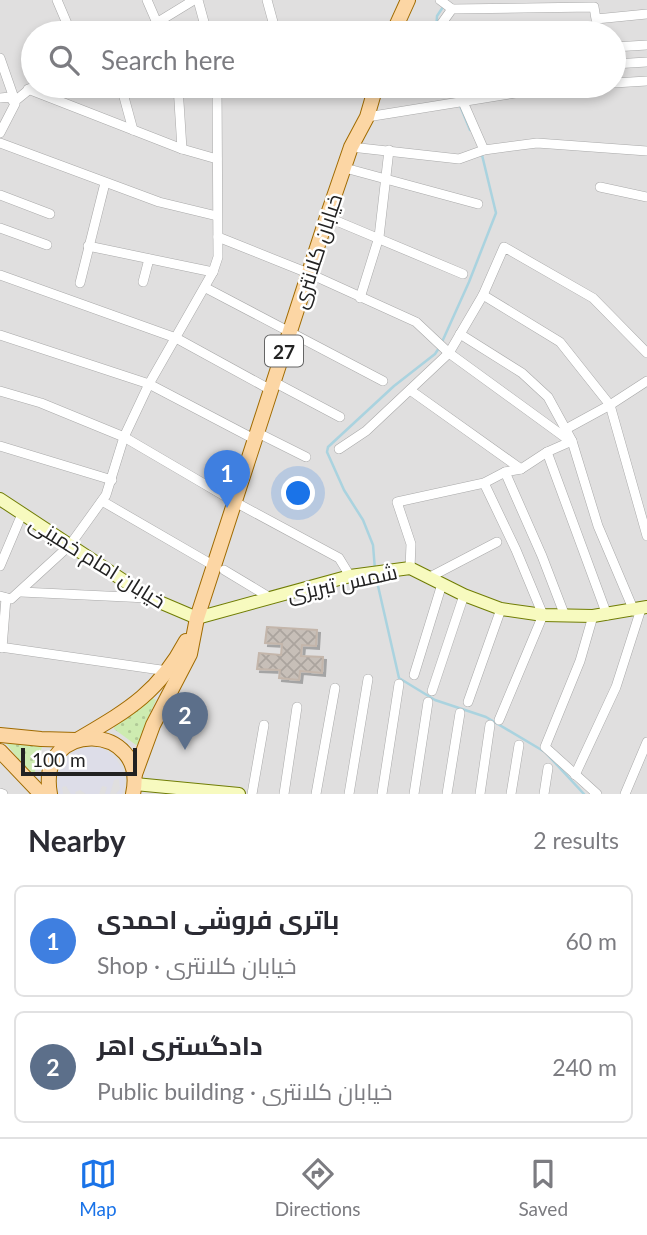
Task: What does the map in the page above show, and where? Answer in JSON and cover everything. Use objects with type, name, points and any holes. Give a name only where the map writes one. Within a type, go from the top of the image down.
[{"type":"main road","points":[[398,21],[408,0]]},
{"type":"main road","name":"خیابان کلانتری","points":[[50,794],[48,782],[55,756],[65,746],[132,707],[168,671],[220,569],[235,502],[308,273],[351,146],[367,117],[373,98]]},
{"type":"main road","name":"خیابان کلانتری","points":[[134,784],[153,725],[190,654],[197,618]]},
{"type":"main road","points":[[0,735],[77,740],[92,737],[107,740],[120,748],[130,760],[134,784]]},
{"type":"main road","points":[[0,751],[41,794]]},
{"type":"street","points":[[57,0],[66,21]]},
{"type":"street","points":[[147,0],[152,21]]},
{"type":"street","points":[[164,21],[196,0],[203,21]]},
{"type":"street","points":[[267,0],[273,21]]},
{"type":"street","points":[[440,0],[452,9],[594,7],[596,19],[647,14]]},
{"type":"street","points":[[443,21],[452,9]]},
{"type":"street","points":[[626,46],[647,45]]},
{"type":"street","points":[[0,58],[3,83],[0,97],[7,96],[15,101]]},
{"type":"street","points":[[0,58],[15,101],[15,107],[0,133]]},
{"type":"street","points":[[626,63],[647,62]]},
{"type":"street","points":[[626,82],[647,81]]},
{"type":"street","points":[[15,101],[21,96]]},
{"type":"street","points":[[58,98],[182,149],[217,159]]},
{"type":"street","points":[[124,98],[133,130]]},
{"type":"street","points":[[179,98],[182,149]]},
{"type":"street","points":[[168,671],[1,648],[3,597],[11,599],[21,592],[70,545],[102,501],[112,480],[124,437],[149,384],[213,272],[218,257],[217,98]]},
{"type":"street","points":[[462,98],[484,150]]},
{"type":"street","points":[[367,117],[487,98]]},
{"type":"street","points":[[0,143],[159,202],[217,216]]},
{"type":"street","points":[[351,146],[459,159],[484,150],[537,143],[647,151]]},
{"type":"street","points":[[360,298],[379,237],[389,150]]},
{"type":"street","points":[[345,168],[478,204]]},
{"type":"street","points":[[80,283],[105,183]]},
{"type":"street","points":[[600,187],[647,197]]},
{"type":"street","points":[[0,195],[50,214]]},
{"type":"street","points":[[327,217],[463,274]]},
{"type":"street","points":[[0,228],[47,245]]},
{"type":"street","points":[[218,237],[308,273],[416,322],[449,353],[571,441]]},
{"type":"street","points":[[88,246],[213,272]]},
{"type":"street","points":[[339,449],[366,431],[449,353],[483,295],[504,247],[593,298],[647,353]]},
{"type":"street","points":[[143,282],[149,259]]},
{"type":"street","points":[[0,275],[176,338],[340,417]]},
{"type":"street","points":[[206,288],[383,381]]},
{"type":"street","points":[[483,295],[560,342],[610,405],[647,536]]},
{"type":"street","points":[[460,334],[522,373],[548,397],[571,441],[597,526],[641,609],[616,687],[575,775]]},
{"type":"street","points":[[0,335],[149,384],[257,437],[306,457]]},
{"type":"street","points":[[566,429],[647,381]]},
{"type":"street","points":[[410,390],[521,469]]},
{"type":"street","points":[[0,391],[41,403],[124,437],[235,502],[339,558],[350,576]]},
{"type":"street","points":[[410,568],[411,544],[397,502],[484,483],[505,472],[521,469],[547,452],[571,441]]},
{"type":"street","points":[[0,446],[112,480]]},
{"type":"street","points":[[547,452],[607,615]]},
{"type":"street","points":[[505,472],[565,616]]},
{"type":"street","points":[[480,794],[495,722],[543,615],[484,483]]},
{"type":"street","name":"خیابان امام خمینی","points":[[0,499],[150,598],[197,618]]},
{"type":"street","points":[[102,501],[269,597]]},
{"type":"street","points":[[0,566],[22,514]]},
{"type":"street","points":[[414,676],[436,580],[497,541]]},
{"type":"street","name":"شمس تبریزی","points":[[197,618],[350,576],[410,568],[464,595],[500,609],[543,615],[593,616],[641,609]]},
{"type":"street","points":[[21,592],[150,598]]},
{"type":"street","points":[[432,691],[464,595]]},
{"type":"street","points":[[468,702],[500,609]]},
{"type":"street","points":[[593,616],[580,661],[545,747],[597,794]]},
{"type":"street","points":[[349,794],[368,679]]},
{"type":"street","points":[[382,794],[399,684]]},
{"type":"street","points":[[316,794],[335,688]]},
{"type":"street","points":[[415,794],[428,702]]},
{"type":"street","points":[[284,794],[298,707]]},
{"type":"street","points":[[447,794],[460,713]]},
{"type":"street","points":[[252,794],[264,725]]},
{"type":"street","points":[[625,794],[647,741]]},
{"type":"street","points":[[511,794],[519,745]]},
{"type":"street","points":[[544,794],[548,768]]},
{"type":"street","points":[[134,784],[239,794]]},
{"type":"shaded area","points":[[0,0],[647,0],[647,794],[0,794]]},
{"type":"shaded area","points":[[88,747],[102,748],[114,756],[122,768],[125,782],[122,794],[116,794],[120,789],[119,779],[114,780],[110,794],[105,794],[107,787],[102,786],[99,794],[86,794],[80,790],[71,794],[66,786],[62,787],[63,794],[59,794],[57,773],[63,760],[74,751]]},
{"type":"green space","points":[[151,697],[156,700],[140,743],[136,745],[114,729],[115,722]]},
{"type":"green space","points":[[6,743],[43,745],[36,762],[34,780]]},
{"type":"building","points":[[267,627],[317,630],[316,646],[302,645],[301,656],[323,657],[322,673],[300,671],[299,680],[279,678],[280,670],[257,669],[259,653],[281,655],[282,644],[265,643]]},
{"type":"waterway","points":[[437,21],[443,7]]},
{"type":"waterway","points":[[457,98],[470,130]]},
{"type":"waterway","points":[[442,342],[496,213],[482,155]]},
{"type":"waterway","points":[[375,570],[373,545],[363,520],[344,490],[327,452],[328,447],[439,348]]},
{"type":"waterway","points":[[376,577],[399,678],[435,700],[486,717],[545,752],[584,794]]},
{"type":"place","name":"باتری فروشی احمدی","points":[[227,508]]},
{"type":"place","name":"دادگستری اهر","points":[[185,750]]}]
